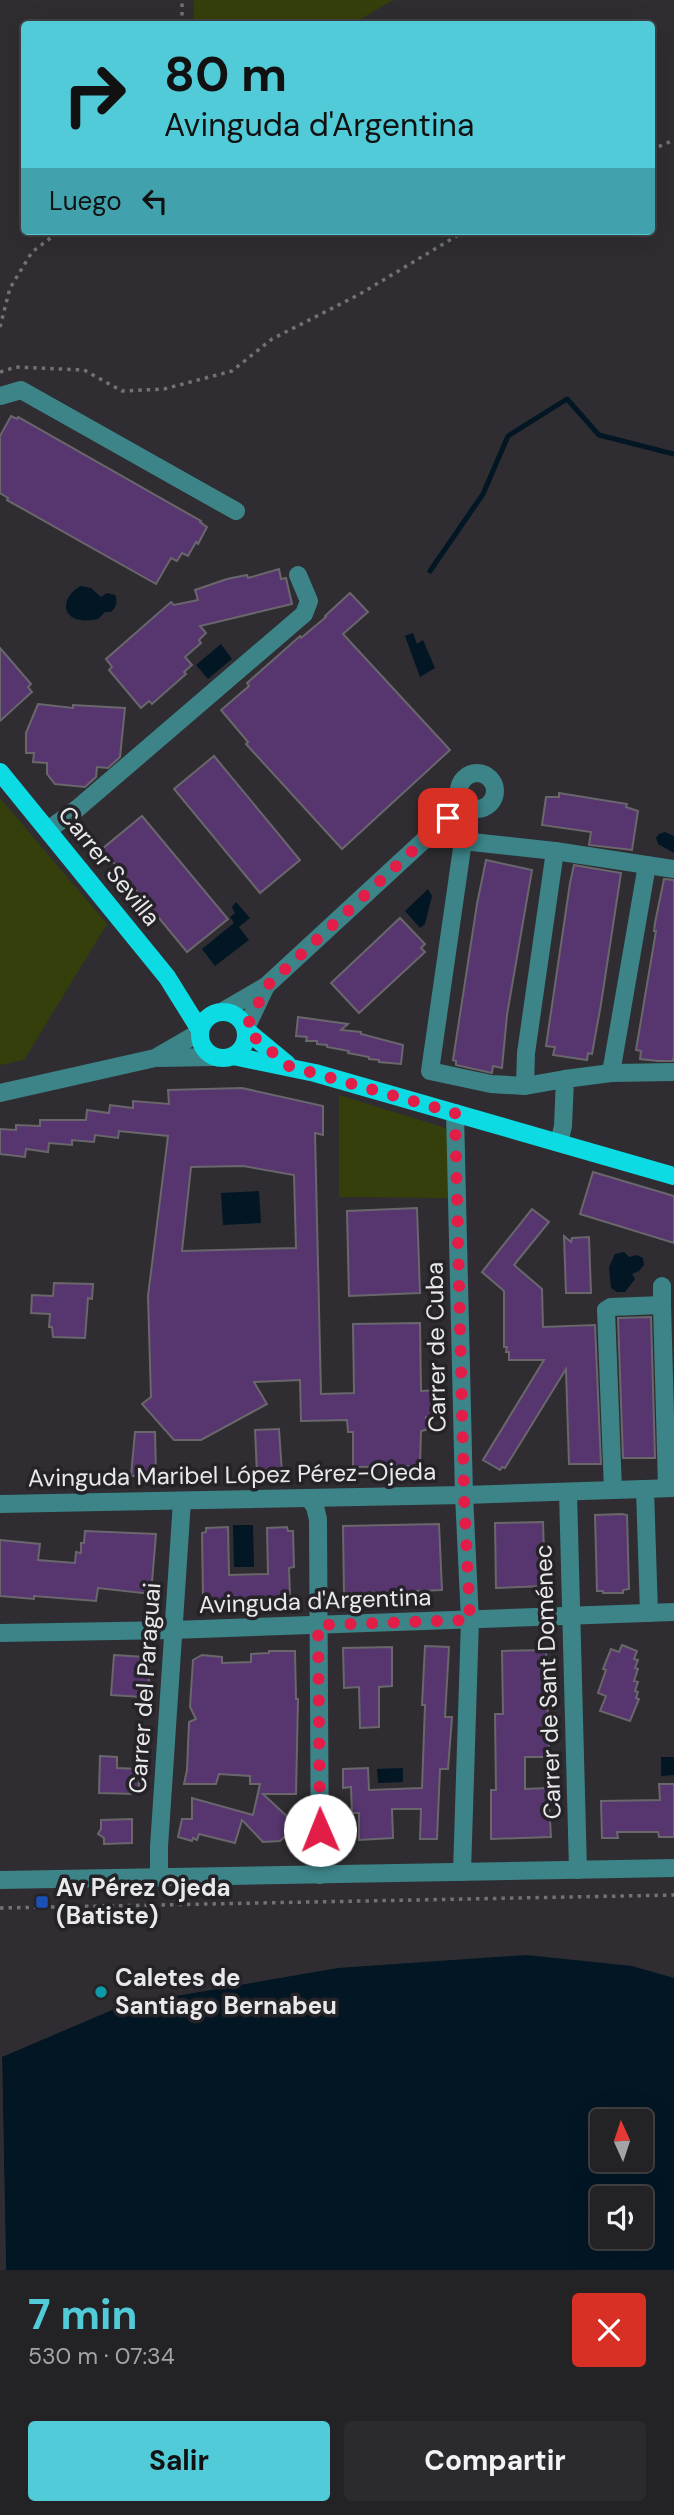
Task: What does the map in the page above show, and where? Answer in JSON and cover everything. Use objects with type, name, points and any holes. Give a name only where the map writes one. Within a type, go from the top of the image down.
[{"type":"main road","name":"Carrer Sevilla","points":[[0,772],[178,992],[200,1031]]},
{"type":"main road","name":"Carrer Sevilla","points":[[178,992],[220,1012]]},
{"type":"main road","points":[[289,1066],[246,1030],[237,1016],[220,1012],[206,1019],[200,1031],[202,1046],[213,1056],[233,1056],[289,1066],[674,1176]]},
{"type":"main road","points":[[233,1056],[244,1046],[246,1030]]},
{"type":"street","points":[[0,396],[21,390],[236,510]]},
{"type":"street","points":[[48,830],[78,808],[304,614],[309,601],[298,575]]},
{"type":"street","points":[[448,818],[459,789],[466,776],[473,773],[481,773],[494,783],[494,799],[481,809],[472,808],[459,797],[459,789]]},
{"type":"street","points":[[220,1012],[267,986],[448,818],[472,808]]},
{"type":"street","points":[[674,869],[555,850],[463,841],[430,1071],[491,1084],[525,1086],[611,1073],[674,1072]]},
{"type":"street","points":[[525,1086],[526,1053],[555,850]]},
{"type":"street","points":[[611,1073],[647,865]]},
{"type":"street","points":[[246,1030],[267,986]]},
{"type":"street","points":[[155,1058],[200,1031]]},
{"type":"street","points":[[0,1093],[155,1058],[213,1056]]},
{"type":"street","points":[[559,1143],[563,1126],[565,1079]]},
{"type":"street","name":"Carrer de Cuba","points":[[455,1113],[464,1496],[470,1620],[462,1872]]},
{"type":"street","points":[[662,1286],[671,1488]]},
{"type":"street","points":[[613,1490],[606,1310],[611,1307],[662,1304]]},
{"type":"street","name":"Avinguda Maribel López Pérez-Ojeda","points":[[0,1504],[464,1496],[671,1488]]},
{"type":"street","points":[[645,1489],[649,1613]]},
{"type":"street","name":"Carrer de Sant Doménec","points":[[568,1492],[578,1870]]},
{"type":"street","points":[[309,1498],[318,1519],[320,1875]]},
{"type":"street","name":"Carrer del Paraguai","points":[[159,1878],[182,1501]]},
{"type":"street","name":"Avinguda d'Argentina","points":[[0,1633],[173,1630],[674,1612]]},
{"type":"street","points":[[0,1880],[674,1868]]},
{"type":"path","points":[[182,0],[182,21]]},
{"type":"path","points":[[655,148],[674,140]]},
{"type":"path","points":[[0,327],[15,279],[32,251],[54,235]]},
{"type":"path","points":[[0,372],[16,367],[84,370],[122,391],[164,389],[232,371],[272,339],[360,294],[458,235]]},
{"type":"path","points":[[0,1908],[674,1895]]},
{"type":"green space","points":[[194,0],[393,0],[358,21],[194,21]]},
{"type":"green space","points":[[0,798],[107,924],[24,1060],[0,1065]]},
{"type":"green space","points":[[339,1095],[449,1129],[450,1198],[339,1197]]},
{"type":"water","points":[[81,586],[91,588],[101,597],[107,593],[115,595],[116,602],[111,612],[105,612],[98,619],[83,620],[69,615],[66,606],[69,596]]},
{"type":"water","points":[[413,633],[417,644],[423,640],[435,668],[420,677],[405,636]]},
{"type":"water","points":[[221,644],[232,659],[208,679],[196,665]]},
{"type":"water","points":[[665,832],[674,836],[674,853],[658,844],[656,838]]},
{"type":"water","points":[[428,889],[432,896],[425,924],[420,928],[405,911]]},
{"type":"water","points":[[236,902],[250,918],[239,927],[249,940],[215,966],[202,949],[234,923],[230,917],[235,913],[232,907]]},
{"type":"water","points":[[259,1191],[261,1223],[223,1225],[221,1193]]},
{"type":"water","points":[[624,1252],[629,1257],[637,1255],[643,1258],[644,1265],[632,1274],[635,1279],[625,1292],[617,1292],[611,1288],[609,1267],[615,1254]]},
{"type":"water","points":[[233,1525],[253,1525],[254,1567],[234,1567]]},
{"type":"water","points":[[661,1757],[674,1757],[674,1775],[661,1776]]},
{"type":"water","points":[[403,1768],[403,1782],[378,1783],[377,1769]]},
{"type":"water","points":[[526,1955],[632,1966],[674,1978],[674,2270],[6,2270],[2,2057],[124,2005],[338,1968]]},
{"type":"pier","points":[[0,2054],[2,2057],[6,2270],[2,2270]]},
{"type":"building","points":[[11,416],[17,419],[18,417],[201,521],[207,527],[198,544],[196,542],[188,556],[182,553],[177,561],[171,558],[156,584],[7,500],[8,498],[0,493],[0,436]]},
{"type":"building","points":[[279,569],[281,579],[286,578],[292,604],[200,626],[206,633],[199,640],[201,643],[185,657],[192,665],[184,672],[186,674],[152,704],[149,701],[141,708],[109,670],[112,667],[106,659],[171,602],[174,605],[198,600],[195,590],[227,579],[247,575],[248,578]]},
{"type":"building","points":[[350,593],[368,612],[343,634],[450,750],[342,849],[246,744],[248,742],[221,710],[249,686],[247,683],[326,617]]},
{"type":"building","points":[[0,648],[31,684],[28,687],[32,692],[0,721]]},
{"type":"building","points":[[38,704],[73,708],[73,705],[125,708],[120,757],[108,768],[97,767],[96,777],[85,787],[55,784],[47,774],[47,763],[33,762],[34,753],[26,753],[26,733]]},
{"type":"building","points":[[214,756],[300,860],[260,893],[174,789]]},
{"type":"building","points":[[559,793],[627,804],[626,807],[638,811],[632,850],[589,845],[591,832],[542,825],[546,797],[559,797]]},
{"type":"building","points":[[142,816],[228,919],[187,952],[102,849]]},
{"type":"building","points":[[486,860],[532,870],[507,1015],[502,1068],[493,1066],[492,1073],[456,1065],[453,1060]]},
{"type":"building","points":[[574,865],[621,873],[592,1054],[588,1053],[587,1060],[553,1055],[555,1047],[546,1046]]},
{"type":"building","points":[[664,879],[674,880],[673,1061],[640,1059],[641,1051],[636,1050]]},
{"type":"building","points":[[400,918],[425,944],[421,948],[425,952],[359,1013],[331,983]]},
{"type":"building","points":[[298,1017],[348,1024],[341,1030],[361,1032],[403,1045],[401,1064],[379,1062],[348,1053],[349,1051],[317,1044],[317,1041],[306,1041],[307,1037],[296,1036]]},
{"type":"building","points":[[242,1088],[323,1106],[323,1135],[315,1133],[321,1394],[354,1393],[353,1324],[420,1323],[421,1391],[438,1390],[438,1417],[426,1417],[426,1430],[421,1431],[420,1466],[353,1467],[353,1432],[348,1432],[347,1420],[301,1421],[300,1380],[254,1382],[267,1404],[201,1440],[174,1440],[142,1404],[151,1397],[148,1296],[168,1136],[119,1131],[118,1138],[95,1135],[94,1142],[72,1140],[72,1145],[49,1143],[48,1152],[26,1149],[25,1157],[0,1154],[0,1129],[16,1130],[16,1125],[40,1126],[40,1120],[86,1120],[87,1110],[109,1113],[110,1105],[133,1108],[133,1101],[169,1104],[168,1090]],"holes":[[[243,1166],[294,1175],[296,1248],[182,1251],[191,1167]]]},
{"type":"building","points":[[593,1172],[674,1196],[674,1243],[580,1214]]},
{"type":"building","points":[[417,1208],[420,1293],[349,1296],[347,1211]]},
{"type":"building","points":[[532,1209],[549,1222],[514,1265],[542,1289],[543,1327],[595,1325],[601,1464],[569,1464],[566,1369],[505,1468],[500,1470],[483,1460],[544,1360],[509,1360],[509,1352],[506,1352],[507,1347],[504,1347],[504,1291],[482,1272]]},
{"type":"building","points":[[564,1236],[571,1242],[572,1238],[589,1237],[591,1293],[566,1293]]},
{"type":"building","points":[[54,1283],[93,1284],[92,1299],[88,1298],[85,1338],[53,1337],[52,1327],[49,1327],[50,1314],[31,1313],[32,1295],[53,1296]]},
{"type":"building","points":[[651,1317],[655,1458],[623,1458],[618,1318]]},
{"type":"building","points":[[279,1429],[282,1473],[257,1474],[255,1430]]},
{"type":"building","points":[[135,1432],[155,1432],[156,1475],[131,1476]]},
{"type":"building","points":[[595,1515],[627,1515],[629,1589],[623,1590],[623,1593],[603,1593],[597,1591]]},
{"type":"building","points":[[543,1522],[545,1586],[496,1588],[495,1523]]},
{"type":"building","points":[[439,1524],[442,1590],[344,1594],[343,1526]]},
{"type":"building","points":[[228,1527],[229,1575],[268,1574],[267,1528],[287,1527],[288,1531],[293,1531],[294,1567],[289,1568],[290,1595],[286,1595],[287,1600],[207,1601],[207,1597],[203,1597],[202,1533],[206,1532],[206,1528]]},
{"type":"building","points":[[85,1531],[156,1534],[151,1594],[98,1588],[96,1601],[0,1596],[0,1540],[40,1544],[38,1560],[75,1563],[76,1552],[81,1553]]},
{"type":"building","points":[[622,1645],[637,1651],[634,1659],[638,1660],[634,1681],[638,1682],[635,1691],[638,1692],[636,1698],[639,1699],[630,1721],[600,1711],[606,1696],[598,1693],[611,1649],[619,1652]]},
{"type":"building","points":[[425,1646],[449,1647],[445,1717],[452,1717],[448,1769],[440,1769],[437,1839],[420,1839],[421,1809],[392,1809],[393,1838],[359,1840],[359,1813],[352,1813],[351,1787],[343,1788],[343,1769],[368,1768],[369,1790],[422,1788]]},
{"type":"building","points":[[392,1647],[392,1686],[379,1687],[379,1727],[360,1728],[359,1687],[344,1688],[343,1648]]},
{"type":"building","points":[[546,1650],[549,1757],[525,1757],[525,1789],[548,1788],[551,1837],[491,1839],[491,1790],[496,1790],[495,1714],[503,1714],[502,1651]]},
{"type":"building","points":[[295,1651],[298,1699],[296,1794],[263,1794],[292,1821],[292,1830],[280,1841],[263,1842],[242,1820],[235,1843],[199,1834],[197,1840],[193,1838],[192,1841],[178,1837],[182,1819],[192,1819],[192,1798],[253,1815],[260,1784],[250,1784],[250,1776],[219,1774],[216,1784],[184,1784],[189,1722],[196,1719],[190,1707],[193,1660],[202,1655],[222,1657],[222,1663],[251,1662],[251,1654]]},
{"type":"building","points":[[114,1655],[145,1657],[145,1660],[150,1661],[148,1694],[143,1694],[142,1697],[111,1695]]},
{"type":"building","points":[[100,1756],[117,1757],[117,1768],[139,1769],[139,1790],[135,1790],[135,1794],[99,1793]]},
{"type":"building","points":[[659,1784],[674,1784],[674,1837],[659,1837],[658,1832],[617,1832],[618,1838],[602,1838],[601,1801],[660,1800]]},
{"type":"building","points":[[132,1819],[132,1843],[104,1844],[104,1838],[98,1834],[101,1820]]},
{"type":"waterway","points":[[430,571],[483,494],[508,436],[567,399],[599,435],[674,454]]},
{"type":"place","name":"Av Pérez Ojeda (Batiste)","points":[[42,1902]]},
{"type":"place","name":"Caletes de Santiago Bernabeu","points":[[101,1992]]},
{"type":"route","points":[[320,1830],[318,1625],[470,1620],[464,1496],[455,1113],[289,1066],[246,1028],[267,986],[448,818]]}]
